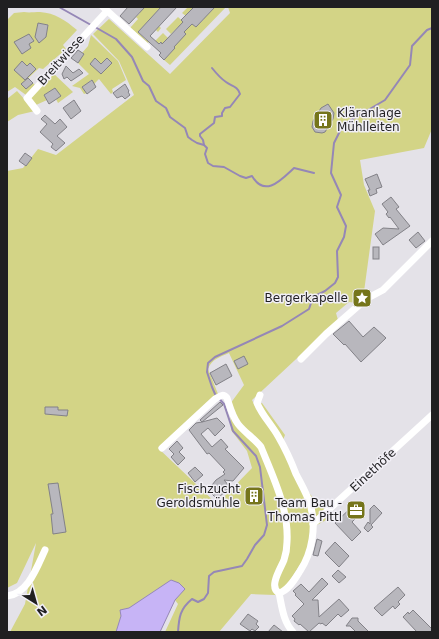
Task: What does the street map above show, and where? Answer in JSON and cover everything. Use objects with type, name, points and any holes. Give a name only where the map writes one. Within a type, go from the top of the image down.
[{"type":"street","name":"Breitwiese","points":[[37,111],[27,98],[97,22],[105,9]]},
{"type":"street","points":[[105,9],[147,47]]},
{"type":"street","points":[[301,359],[326,334],[366,299],[383,290],[432,241]]},
{"type":"street","points":[[260,395],[257,403],[261,412],[273,427],[282,443],[310,505],[313,524],[313,534],[310,548],[303,567],[285,590],[279,593]]},
{"type":"street","points":[[162,448],[219,397],[225,396],[227,398],[233,416],[260,447],[280,495],[284,512],[287,541],[284,560],[275,585],[276,590],[279,593],[284,619],[293,632]]},
{"type":"street","name":"Einethöfe","points":[[313,524],[432,415]]},
{"type":"street","points":[[7,596],[13,595],[28,584],[45,550]]},
{"type":"green space","points":[[134,7],[161,7],[151,18],[161,28],[158,32],[156,30],[157,29],[148,21],[138,32],[146,40],[150,40],[148,43],[130,28],[138,19],[136,17],[140,13]]},
{"type":"green space","points":[[188,7],[199,7],[207,15],[215,7],[226,7],[170,65],[164,60],[175,48],[166,40],[162,44],[160,42],[155,48],[155,41],[163,33],[175,45],[185,34],[178,27],[171,34],[166,29],[178,17],[189,27],[192,24],[196,27],[204,19],[193,8],[186,16],[182,13]]},
{"type":"green space","points":[[228,7],[432,7],[432,129],[424,148],[360,160],[364,185],[375,211],[363,299],[358,303],[349,302],[336,313],[338,320],[252,400],[255,406],[262,403],[285,435],[283,440],[304,488],[332,517],[315,526],[305,557],[285,588],[275,595],[251,594],[219,632],[165,632],[178,604],[175,600],[184,589],[171,580],[129,608],[120,610],[121,616],[116,632],[10,632],[25,604],[36,543],[17,583],[7,588],[7,171],[23,168],[38,149],[56,155],[134,95],[119,61],[93,34],[109,19],[170,74],[230,13]],"holes":[[[229,353],[244,385],[230,404],[231,430],[247,451],[252,468],[217,504],[158,448],[218,394],[208,369],[219,357]]]},
{"type":"green space","points":[[40,12],[55,15],[77,30],[63,45],[66,49],[43,69],[39,68],[22,84],[26,89],[33,83],[35,85],[26,95],[15,87],[7,92],[7,20],[14,13]],"holes":[[[38,23],[48,25],[46,36],[36,34]]]},
{"type":"green space","points":[[91,35],[118,61],[126,80],[112,89],[113,92],[111,94],[99,79],[94,84],[91,80],[83,87],[87,93],[84,94],[80,88],[72,86],[89,74],[78,63],[84,54],[82,53],[88,46]]},
{"type":"green space","points":[[53,73],[73,92],[58,103],[56,99],[61,96],[55,88],[44,95],[47,100],[36,105],[31,99],[31,96]]},
{"type":"green space","points":[[17,91],[35,111],[18,115],[7,122],[7,99]]},
{"type":"shaded area","points":[[171,580],[179,583],[185,589],[175,600],[160,632],[116,632],[121,616],[120,610],[129,608]]},
{"type":"building","points":[[128,7],[145,7],[129,24],[120,16]]},
{"type":"building","points":[[161,7],[177,7],[150,36],[159,44],[161,42],[162,44],[166,40],[183,22],[181,20],[194,7],[215,7],[196,27],[192,24],[184,32],[186,34],[164,60],[159,55],[161,53],[138,32]]},
{"type":"building","points":[[38,23],[48,25],[46,37],[39,43],[35,37]]},
{"type":"building","points":[[29,34],[34,41],[29,44],[31,48],[22,54],[14,42]]},
{"type":"building","points":[[78,50],[84,54],[78,63],[71,58]]},
{"type":"building","points":[[95,58],[101,64],[107,58],[112,63],[101,74],[90,64]]},
{"type":"building","points":[[22,61],[27,66],[30,63],[36,69],[25,80],[14,70]]},
{"type":"building","points":[[66,66],[73,73],[79,69],[83,73],[71,81],[67,77],[64,79],[62,74]]},
{"type":"building","points":[[28,78],[33,83],[26,89],[21,84]]},
{"type":"building","points":[[92,80],[96,87],[87,94],[82,87]]},
{"type":"building","points":[[125,84],[130,95],[125,99],[122,96],[117,98],[113,93]]},
{"type":"building","points":[[55,88],[61,96],[49,104],[44,95]]},
{"type":"building","points":[[74,100],[81,111],[71,119],[63,108]]},
{"type":"building","name":"Kläranlage Mühlleiten","points":[[328,104],[334,113],[333,119],[325,132],[315,132],[312,127],[313,121],[321,108]]},
{"type":"building","points":[[45,115],[55,124],[60,119],[67,127],[57,136],[65,143],[56,151],[51,147],[53,144],[40,132],[47,124],[41,119]]},
{"type":"building","points":[[25,153],[32,158],[26,166],[19,161]]},
{"type":"building","points":[[377,174],[382,187],[376,189],[377,193],[370,196],[368,190],[370,190],[365,179]]},
{"type":"building","points":[[391,197],[399,207],[396,209],[410,226],[383,245],[375,234],[383,228],[399,229],[386,214],[388,212],[382,204]]},
{"type":"building","points":[[418,232],[425,241],[416,248],[409,240]]},
{"type":"building","points":[[373,247],[379,247],[379,259],[373,259]]},
{"type":"building","points":[[349,321],[363,337],[374,327],[386,338],[361,362],[345,344],[344,345],[333,334]]},
{"type":"building","points":[[244,356],[248,364],[238,369],[234,361]]},
{"type":"building","points":[[226,364],[232,376],[216,385],[210,373]]},
{"type":"building","points":[[220,402],[223,405],[202,422],[200,420]]},
{"type":"building","points":[[45,407],[58,407],[58,410],[68,410],[67,416],[45,414]]},
{"type":"building","points":[[217,418],[225,426],[215,436],[208,428],[201,434],[212,447],[221,439],[228,447],[225,449],[244,468],[233,481],[224,480],[230,487],[217,499],[208,490],[216,480],[225,474],[223,472],[225,470],[209,453],[207,454],[189,430],[196,423]]},
{"type":"building","points":[[177,441],[183,448],[179,452],[185,458],[178,465],[171,457],[174,454],[169,449]]},
{"type":"building","points":[[195,467],[203,475],[195,482],[188,473]]},
{"type":"building","points":[[58,483],[66,532],[53,534],[51,514],[53,514],[48,484]]},
{"type":"building","name":"Fischzucht Geroldsmühle","points":[[254,491],[258,497],[253,501],[249,495]]},
{"type":"building","points":[[358,501],[365,509],[352,522],[361,532],[352,541],[335,523]]},
{"type":"building","points":[[374,505],[382,513],[371,525],[373,527],[368,532],[364,528],[368,522],[370,524],[370,509]]},
{"type":"building","points":[[317,539],[322,541],[318,556],[313,555]]},
{"type":"building","points":[[335,542],[349,556],[339,567],[325,553]]},
{"type":"building","points":[[338,570],[346,577],[339,583],[332,576]]},
{"type":"building","points":[[322,578],[328,584],[312,600],[318,600],[319,617],[339,599],[349,610],[341,617],[338,614],[326,626],[319,623],[309,632],[294,621],[295,619],[292,616],[304,604],[293,591],[301,584],[309,592]]},
{"type":"building","points":[[398,587],[405,595],[398,602],[400,604],[395,609],[393,606],[382,616],[374,608]]},
{"type":"building","points":[[413,610],[432,629],[432,632],[417,632],[403,617],[408,612],[409,614]]},
{"type":"building","points":[[248,614],[258,621],[256,624],[259,627],[255,631],[252,629],[250,631],[240,624]]},
{"type":"building","points":[[352,618],[358,618],[358,621],[369,632],[356,632],[350,626],[346,626]]},
{"type":"building","points":[[274,625],[283,632],[268,632]]},
{"type":"waterway","points":[[59,7],[91,25]]},
{"type":"waterway","points":[[95,27],[116,39],[132,57],[143,81],[149,86],[156,101],[166,108],[170,117],[185,128],[188,137],[207,148],[205,154],[208,163],[213,166],[224,167],[246,178],[252,176],[262,186],[273,185],[294,168],[314,173]]},
{"type":"waterway","points":[[178,632],[180,618],[185,606],[192,599],[198,602],[204,599],[208,593],[209,576],[214,572],[242,566],[255,545],[264,535],[267,525],[260,467],[256,456],[233,431],[224,404],[215,394],[212,387],[207,372],[208,363],[215,357],[282,326],[309,309],[313,297],[325,291],[335,283],[338,277],[337,251],[344,237],[346,226],[337,207],[341,195],[331,173],[334,143],[346,123],[385,100],[410,65],[412,46],[427,30],[432,28]]},
{"type":"waterway","points":[[204,145],[200,134],[214,123],[215,117],[222,116],[225,108],[230,107],[240,94],[236,88],[222,79],[212,68]]},
{"type":"place","name":"Kläranlage Mühlleiten","points":[[323,120]]},
{"type":"place","name":"Bergerkapelle","points":[[362,298]]},
{"type":"place","name":"Fischzucht Geroldsmühle","points":[[254,496]]},
{"type":"place","name":"Team Bau - Thomas Pittl","points":[[356,510]]}]
